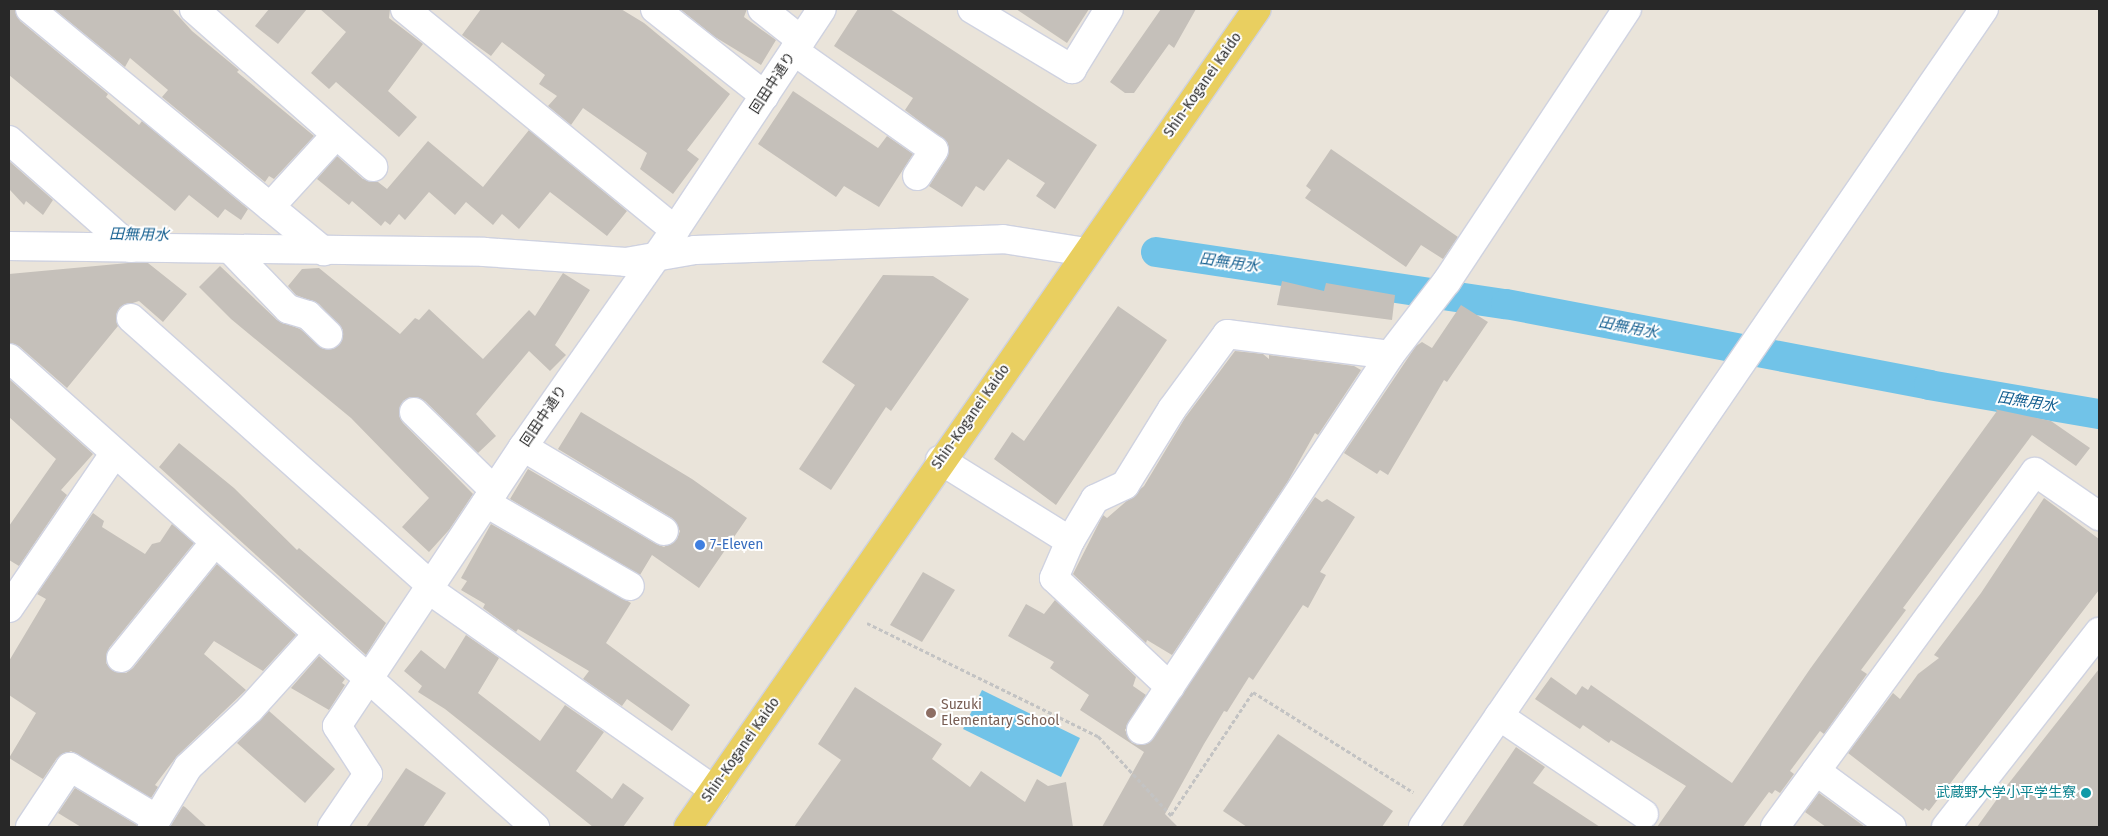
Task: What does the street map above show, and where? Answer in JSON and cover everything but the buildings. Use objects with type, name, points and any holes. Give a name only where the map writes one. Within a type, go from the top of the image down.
[{"type":"main road","name":"Shin-Koganei Kaido","points":[[688,827],[940,460],[1257,9]]},
{"type":"street","points":[[30,9],[324,251]]},
{"type":"street","points":[[194,9],[373,167]]},
{"type":"street","points":[[405,9],[675,230]]},
{"type":"street","points":[[655,9],[765,96]]},
{"type":"street","points":[[762,9],[798,46],[934,150],[917,176]]},
{"type":"street","name":"回田中通り","points":[[332,827],[368,774],[337,726],[523,447],[652,259],[675,230],[822,9]]},
{"type":"street","points":[[972,9],[1072,69],[1109,9]]},
{"type":"street","points":[[1141,730],[1390,355],[1440,290],[1627,9]]},
{"type":"street","points":[[1423,827],[1765,331],[1984,9]]},
{"type":"street","points":[[270,207],[336,135]]},
{"type":"street","points":[[9,140],[123,241]]},
{"type":"street","points":[[9,246],[123,241],[231,250],[484,252],[626,262],[695,250],[1003,238],[1086,252]]},
{"type":"street","points":[[231,250],[288,309],[308,315],[328,334]]},
{"type":"street","points":[[131,318],[430,587],[714,790]]},
{"type":"street","points":[[1170,687],[1054,578],[1070,541],[1095,499],[1125,485],[1172,409],[1227,334],[1390,355]]},
{"type":"street","points":[[9,358],[114,454],[535,827]]},
{"type":"street","points":[[414,412],[490,496],[630,586]]},
{"type":"street","points":[[523,447],[664,530]]},
{"type":"street","points":[[9,608],[114,454]]},
{"type":"street","points":[[940,460],[1070,541]]},
{"type":"street","points":[[1775,827],[2035,472],[2099,516]]},
{"type":"street","points":[[121,658],[214,543]]},
{"type":"street","points":[[1946,827],[2099,632]]},
{"type":"street","points":[[30,827],[70,767],[155,823],[188,767],[250,709],[318,634]]},
{"type":"street","points":[[1499,716],[1645,813]]},
{"type":"street","points":[[1816,771],[1892,827]]},
{"type":"water","points":[[982,690],[1080,738],[1061,777],[963,729]]},
{"type":"waterway","name":"田無用水","points":[[1156,252],[1506,304],[1929,385],[2099,414]]},
{"type":"place","name":"7-Eleven","points":[[700,545]]},
{"type":"place","name":"Suzuki Elementary School","points":[[931,713]]},
{"type":"place","name":"武蔵野大学小平学生寮","points":[[2086,793]]}]
